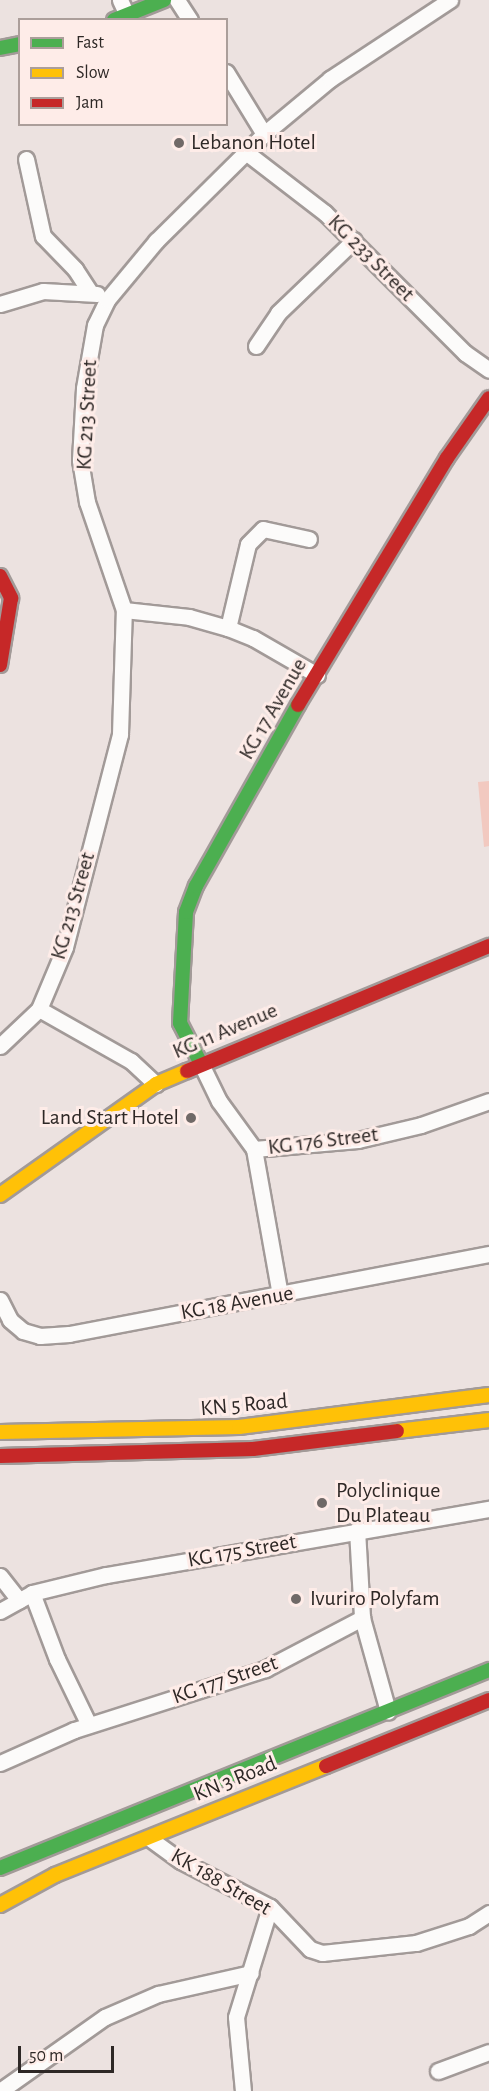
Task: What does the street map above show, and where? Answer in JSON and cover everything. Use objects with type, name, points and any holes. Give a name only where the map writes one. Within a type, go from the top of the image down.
[{"type":"main road","points":[[120,17],[164,0]]},
{"type":"main road","points":[[0,48],[18,44]]},
{"type":"main road","name":"KG 17 Avenue","points":[[201,1064],[180,1023],[179,963],[186,912],[196,886],[317,675],[447,458],[489,398]]},
{"type":"main road","points":[[0,576],[11,598],[0,665]]},
{"type":"main road","name":"KG 11 Avenue","points":[[0,1195],[156,1084],[489,946]]},
{"type":"main road","name":"KN 5 Road","points":[[0,1432],[239,1427],[489,1395]]},
{"type":"main road","name":"KN 5 Road","points":[[0,1456],[253,1449],[489,1420]]},
{"type":"main road","name":"KN 3 Road","points":[[6,1881],[388,1711],[489,1670]]},
{"type":"main road","name":"KN 3 Road","points":[[6,1881],[55,1875],[489,1700]]},
{"type":"main road","name":"KN 3 Road","points":[[0,1905],[6,1881]]},
{"type":"street","points":[[120,0],[120,17]]},
{"type":"street","points":[[177,0],[189,18]]},
{"type":"street","name":"KG 213 Street","points":[[39,1009],[65,946],[120,734],[123,610],[87,502],[80,460],[89,351],[95,325],[107,300],[156,241],[264,134],[330,79],[450,0]]},
{"type":"street","points":[[228,75],[264,134]]},
{"type":"street","name":"KG 233 Street","points":[[247,153],[300,191],[354,240],[465,353],[489,370]]},
{"type":"street","points":[[26,159],[44,236],[75,269],[90,292]]},
{"type":"street","points":[[256,346],[278,313],[354,240]]},
{"type":"street","points":[[0,304],[44,291],[90,292],[107,300]]},
{"type":"street","points":[[228,628],[248,544],[253,538],[264,529],[309,539]]},
{"type":"street","points":[[123,610],[189,617],[228,628],[254,638],[317,675]]},
{"type":"street","points":[[0,1046],[39,1009],[131,1061],[156,1084]]},
{"type":"street","name":"KG 176 Street","points":[[201,1064],[219,1101],[254,1149],[358,1140],[421,1125],[489,1101]]},
{"type":"street","points":[[254,1149],[280,1295]]},
{"type":"street","name":"KG 18 Avenue","points":[[0,1300],[10,1320],[23,1331],[40,1336],[69,1334],[489,1254]]},
{"type":"street","name":"KG 175 Street","points":[[0,1611],[26,1596],[106,1575],[489,1509]]},
{"type":"street","points":[[357,1530],[362,1618],[388,1711]]},
{"type":"street","points":[[0,1576],[26,1596],[89,1725]]},
{"type":"street","name":"KG 177 Street","points":[[0,1763],[89,1725],[265,1668],[362,1618]]},
{"type":"street","name":"KK 188 Street","points":[[149,1838],[181,1862],[270,1907],[310,1949],[322,1953],[416,1943],[469,1926],[489,1913]]},
{"type":"street","points":[[243,2091],[236,2017],[270,1907]]},
{"type":"street","points":[[0,2091],[105,2017],[167,1991],[251,1973]]},
{"type":"street","points":[[438,2071],[489,2052]]},
{"type":"shaded area","points":[[489,781],[489,846],[484,847],[478,782]]},
{"type":"traffic: fast","points":[[119,18],[164,0]]},
{"type":"traffic: fast","points":[[0,48],[18,44]]},
{"type":"traffic: fast","points":[[201,1064],[180,1023],[186,912],[196,886],[298,705]]},
{"type":"traffic: fast","points":[[0,1868],[489,1670]]},
{"type":"traffic: slow","points":[[0,1195],[156,1084],[187,1071]]},
{"type":"traffic: slow","points":[[0,1432],[239,1427],[489,1395]]},
{"type":"traffic: slow","points":[[397,1431],[489,1420]]},
{"type":"traffic: slow","points":[[0,1905],[55,1875],[326,1766]]},
{"type":"traffic: jam","points":[[298,705],[447,458],[489,398]]},
{"type":"traffic: jam","points":[[0,576],[11,598],[0,665]]},
{"type":"traffic: jam","points":[[187,1071],[489,946]]},
{"type":"traffic: jam","points":[[0,1456],[253,1449],[397,1431]]},
{"type":"traffic: jam","points":[[326,1766],[489,1700]]},
{"type":"place","name":"Lebanon Hotel","points":[[179,143]]},
{"type":"place","name":"Land Start Hotel","points":[[191,1118]]},
{"type":"place","name":"Polyclinique Du Plateau","points":[[322,1503]]},
{"type":"place","name":"Ivuriro Polyfam","points":[[296,1599]]}]
